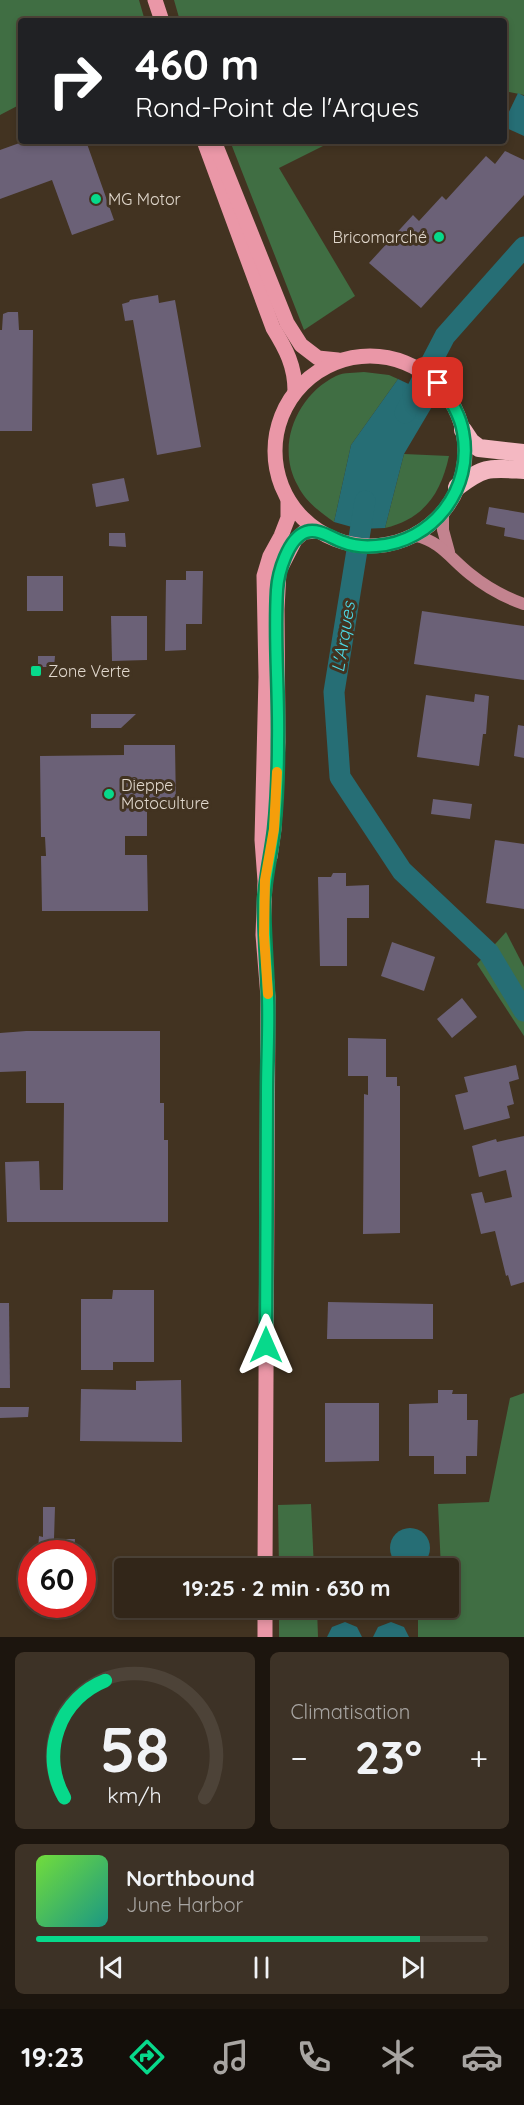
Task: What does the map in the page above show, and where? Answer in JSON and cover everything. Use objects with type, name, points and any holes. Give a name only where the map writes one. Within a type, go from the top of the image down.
[{"type":"highway","points":[[463,430],[471,442],[479,447],[524,453]]},
{"type":"highway","points":[[457,488],[476,473],[493,468],[524,470]]},
{"type":"main road","points":[[155,0],[161,18]]},
{"type":"main road","points":[[205,144],[273,328],[288,353],[295,376],[295,391]]},
{"type":"main road","points":[[215,144],[287,323],[301,345],[318,357],[341,361]]},
{"type":"main road","points":[[361,356],[380,356],[410,364],[430,375],[445,392],[456,410],[463,430],[465,450],[463,469],[457,488],[443,513],[416,536],[393,543],[361,546],[345,543],[324,534],[302,518],[288,501],[274,471],[274,452],[279,420],[295,391],[310,376],[329,364],[341,361],[361,356]]},
{"type":"main road","points":[[265,1558],[268,997],[262,840],[266,677],[264,576],[270,556],[288,518],[288,501]]},
{"type":"main road","points":[[443,513],[443,530],[449,553]]},
{"type":"main road","points":[[265,880],[274,829],[278,742],[279,571],[295,540],[304,532],[324,534]]},
{"type":"main road","points":[[416,536],[427,538],[449,553],[481,582],[524,604]]},
{"type":"main road","points":[[265,1618],[265,1637]]},
{"type":"green space","points":[[0,0],[139,0],[144,18],[18,18],[18,106],[0,115]]},
{"type":"green space","points":[[174,0],[524,0],[524,95],[507,92],[507,18],[179,18]]},
{"type":"green space","points":[[231,144],[327,144],[279,168],[355,296],[304,330]]},
{"type":"green space","points":[[364,372],[389,375],[398,379],[351,445],[334,522],[309,502],[301,492],[291,471],[290,439],[301,409],[322,385],[339,375]]},
{"type":"green space","points":[[404,454],[449,456],[441,482],[429,502],[410,518],[385,528]]},
{"type":"green space","points":[[506,932],[524,967],[524,1036],[477,964]]},
{"type":"green space","points":[[524,1393],[524,1637],[418,1637],[418,1618],[459,1618],[459,1558],[440,1558],[438,1504],[489,1502],[510,1398]]},
{"type":"green space","points":[[311,1504],[313,1558],[279,1558],[278,1505]]},
{"type":"green space","points":[[279,1618],[317,1618],[318,1637],[279,1637]]},
{"type":"water","points":[[518,93],[524,96],[524,136],[507,128],[507,116]]},
{"type":"water","points":[[398,379],[415,387],[433,405],[404,454],[385,528],[359,529],[334,522],[351,445]]},
{"type":"water","points":[[402,1529],[418,1529],[429,1540],[427,1558],[393,1558],[391,1556],[391,1540]]},
{"type":"water","points":[[345,1622],[357,1627],[362,1637],[327,1637],[332,1627]]},
{"type":"water","points":[[391,1622],[404,1627],[409,1637],[373,1637],[378,1627]]},
{"type":"building","points":[[18,144],[87,144],[114,220],[72,235],[52,180],[0,199],[0,150]]},
{"type":"building","name":"Bricomarché","points":[[505,151],[524,160],[524,195],[421,308],[369,263],[413,215],[419,221],[442,196],[446,200],[486,156],[495,164]]},
{"type":"building","points":[[158,295],[159,303],[175,300],[201,447],[157,455],[133,320],[125,321],[122,304],[130,300]]},
{"type":"building","points":[[18,312],[19,330],[33,330],[32,431],[0,431],[0,330],[2,330],[3,314]]},
{"type":"building","points":[[124,478],[129,501],[96,507],[92,484]]},
{"type":"building","points":[[489,507],[524,513],[524,540],[504,536],[505,528],[486,524]]},
{"type":"building","points":[[109,533],[125,533],[126,547],[109,546]]},
{"type":"building","points":[[186,571],[203,571],[202,624],[186,624],[186,650],[165,651],[166,580],[186,580]]},
{"type":"building","points":[[27,576],[63,576],[63,611],[27,611]]},
{"type":"building","points":[[422,611],[524,626],[524,680],[414,664]]},
{"type":"building","points":[[111,616],[147,616],[147,660],[112,661]]},
{"type":"building","points":[[38,656],[55,656],[54,667],[38,667]]},
{"type":"building","points":[[475,694],[489,696],[486,734],[483,734],[479,766],[417,757],[426,695],[474,702]]},
{"type":"building","points":[[91,714],[136,714],[121,728],[91,728]]},
{"type":"building","points":[[518,725],[524,726],[524,758],[514,756]]},
{"type":"building","points":[[124,745],[175,745],[176,807],[147,807],[147,836],[125,836],[125,855],[147,855],[148,911],[42,911],[41,856],[46,856],[45,837],[41,837],[40,756],[124,755]]},
{"type":"building","points":[[433,799],[472,804],[470,819],[431,814]]},
{"type":"building","points":[[495,840],[524,844],[524,909],[486,903]]},
{"type":"building","points":[[333,873],[346,873],[346,886],[369,885],[369,918],[347,918],[347,966],[320,966],[318,877],[331,877]]},
{"type":"building","points":[[392,942],[435,957],[424,991],[381,976]]},
{"type":"building","points":[[462,998],[477,1017],[452,1038],[437,1019]]},
{"type":"building","points":[[160,1031],[160,1103],[164,1103],[164,1140],[168,1140],[168,1222],[7,1222],[5,1162],[39,1161],[40,1190],[63,1190],[64,1103],[26,1103],[26,1071],[0,1072],[0,1033]]},
{"type":"building","points":[[348,1038],[386,1039],[386,1077],[397,1077],[397,1086],[400,1086],[400,1233],[363,1234],[364,1094],[368,1095],[368,1076],[348,1076]]},
{"type":"building","points":[[516,1065],[519,1079],[509,1082],[514,1104],[507,1106],[510,1118],[464,1130],[455,1095],[468,1092],[464,1077]]},
{"type":"building","points":[[524,1136],[524,1282],[511,1286],[508,1275],[506,1276],[495,1231],[481,1234],[471,1194],[482,1192],[485,1203],[512,1197],[506,1170],[479,1177],[472,1146],[496,1139],[497,1142]]},
{"type":"building","points":[[113,1290],[154,1290],[154,1362],[113,1362],[113,1370],[81,1370],[81,1299],[112,1299]]},
{"type":"building","points":[[328,1302],[433,1304],[433,1339],[327,1339]]},
{"type":"building","points":[[0,1303],[9,1303],[10,1388],[0,1388]]},
{"type":"building","points":[[181,1380],[182,1442],[80,1441],[81,1389],[136,1390],[136,1381]]},
{"type":"building","points":[[438,1390],[453,1390],[452,1394],[467,1394],[467,1420],[478,1420],[477,1456],[466,1456],[466,1474],[434,1474],[434,1456],[409,1456],[409,1404],[438,1403]]},
{"type":"building","points":[[325,1403],[379,1403],[379,1461],[325,1462]]},
{"type":"building","points":[[0,1407],[29,1407],[28,1417],[0,1418]]},
{"type":"building","points":[[43,1507],[55,1507],[54,1539],[75,1540],[39,1540],[39,1536],[43,1537]]},
{"type":"waterway","name":"L'Arques","points":[[405,413],[445,336],[524,247]]},
{"type":"waterway","name":"L'Arques","points":[[365,501],[334,692],[340,777],[402,871],[489,953],[524,1011]]},
{"type":"slow traffic","points":[[268,994],[264,935],[265,880],[274,829],[277,772]]},
{"type":"place","name":"MG Motor","points":[[96,199]]},
{"type":"place","name":"Bricomarché","points":[[439,237]]},
{"type":"place","name":"Zone Verte","points":[[36,671]]},
{"type":"place","name":"Dieppe Motoculture","points":[[109,794]]},
{"type":"route","points":[[266,1345],[268,997],[264,935],[265,880],[274,829],[278,742],[277,588],[279,571],[295,540],[304,532],[318,531],[345,543],[377,546],[416,536],[443,513],[457,488],[463,469],[465,450],[463,430],[456,410],[438,383]]}]
